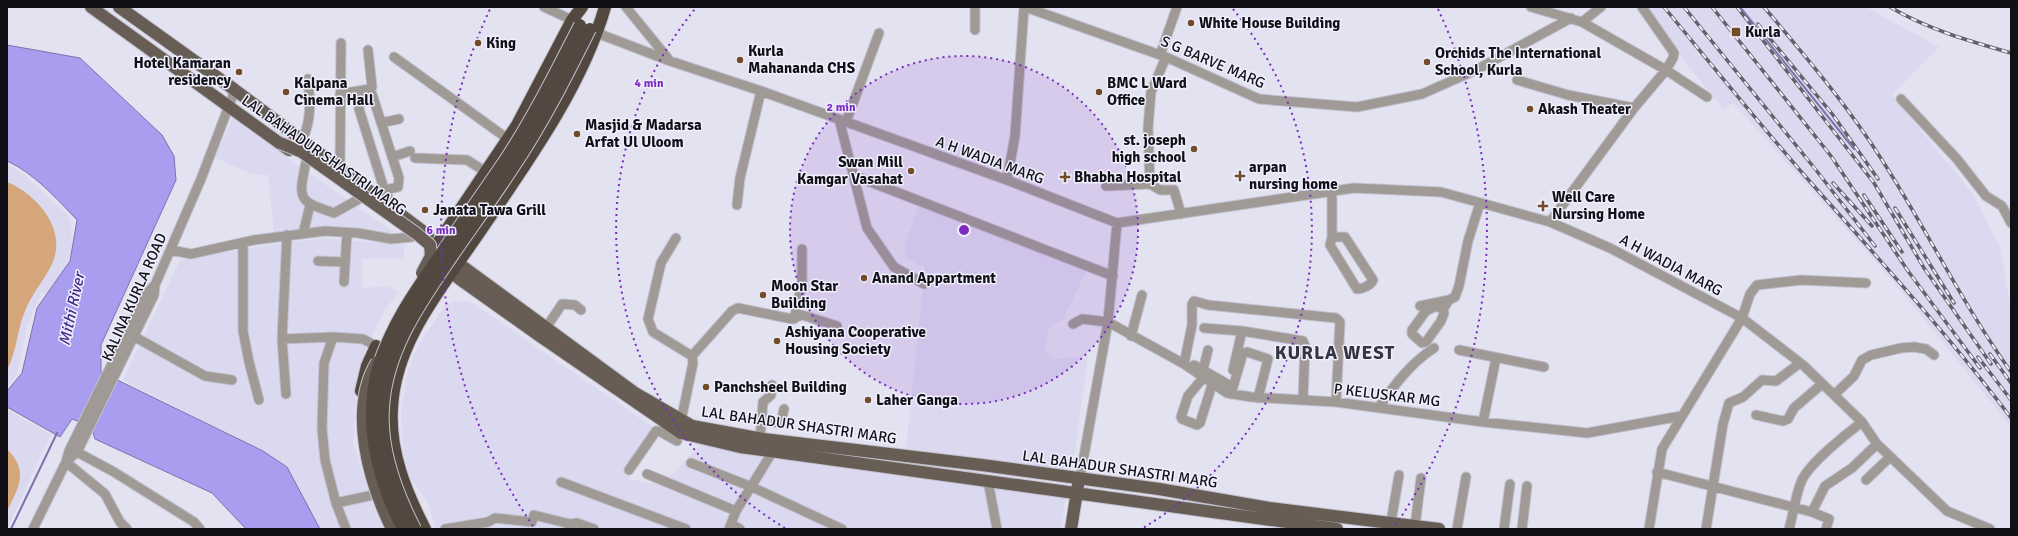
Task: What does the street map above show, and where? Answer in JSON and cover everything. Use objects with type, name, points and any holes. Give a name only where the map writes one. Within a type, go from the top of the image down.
[{"type":"highway","points":[[415,529],[392,476],[385,444],[383,408],[389,371],[402,337],[420,304],[534,135],[585,27],[582,7]]},
{"type":"highway","points":[[425,529],[406,490],[397,458],[392,425],[392,409],[397,373],[410,341],[428,309],[542,140],[562,105],[585,27],[587,7]]},
{"type":"highway","points":[[435,248],[508,139],[536,91],[585,27],[605,7]]},
{"type":"highway","points":[[388,529],[373,495],[365,465],[359,427],[358,407],[362,382],[367,366],[380,348],[417,288],[525,130],[585,27]]},
{"type":"highway","points":[[488,169],[513,183]]},
{"type":"highway","points":[[380,348],[372,408],[372,426],[381,479],[403,529]]},
{"type":"highway","points":[[362,382],[394,389]]},
{"type":"main road","name":"LAL BAHADUR SHASTRI MARG","points":[[91,7],[228,107],[412,237],[435,248]]},
{"type":"main road","name":"LAL BAHADUR SHASTRI MARG","points":[[119,7],[235,90],[396,210],[455,268],[546,328],[554,340]]},
{"type":"main road","points":[[280,144],[302,152],[417,234],[430,245],[431,256],[429,263],[392,320],[380,348],[374,368],[365,387],[363,426],[373,482],[392,529]]},
{"type":"main road","name":"LAL BAHADUR SHASTRI MARG","points":[[468,277],[554,340],[635,393],[673,428],[681,433],[740,447],[1157,504],[1439,529]]},
{"type":"main road","name":"LAL BAHADUR SHASTRI MARG","points":[[673,428],[692,426],[760,439],[1159,489],[1336,529]]},
{"type":"main road","points":[[1071,529],[1076,493],[1080,478]]},
{"type":"main road","points":[[1157,504],[1159,489]]},
{"type":"street","name":"A H WADIA MARG","points":[[544,7],[585,27],[670,61],[761,91],[1007,180],[1117,223],[1354,188],[1441,192],[1550,222],[1610,248],[1742,318],[1800,363],[1834,395],[1862,422],[1877,444],[1947,511],[1990,529]]},
{"type":"street","points":[[626,7],[670,61]]},
{"type":"street","points":[[975,7],[975,30]]},
{"type":"street","points":[[1007,180],[1015,136],[1024,7]]},
{"type":"street","name":"S G BARVE MARG","points":[[1024,7],[1163,56],[1259,99],[1357,107],[1422,94],[1476,70],[1570,18]]},
{"type":"street","points":[[1150,184],[1148,128],[1151,92],[1177,7]]},
{"type":"street","points":[[1531,7],[1554,10],[1582,22],[1666,70],[1707,97]]},
{"type":"street","points":[[1582,22],[1601,7]]},
{"type":"street","points":[[1550,222],[1634,108],[1666,70],[1673,58],[1674,52],[1642,7]]},
{"type":"street","points":[[879,33],[843,121],[867,228],[894,267],[924,284]]},
{"type":"street","points":[[340,169],[341,42]]},
{"type":"street","points":[[340,94],[370,89],[372,87],[368,50]]},
{"type":"street","points":[[394,57],[508,139]]},
{"type":"street","points":[[302,140],[306,132],[311,107],[308,79]]},
{"type":"street","points":[[1517,80],[1568,95],[1634,108]]},
{"type":"street","name":"KALINA KURLA ROAD","points":[[33,529],[66,462],[77,452],[78,440],[125,347],[135,337],[154,295],[155,285],[201,179],[235,90]]},
{"type":"street","points":[[736,204],[740,178],[761,91]]},
{"type":"street","points":[[385,190],[398,187],[399,184],[392,157],[372,94],[360,96],[359,109],[385,190],[396,210]]},
{"type":"street","points":[[1900,99],[1957,159],[1986,196],[2002,206],[2011,223]]},
{"type":"street","points":[[381,123],[399,119]]},
{"type":"street","points":[[392,157],[413,154],[466,160],[488,169]]},
{"type":"street","points":[[306,162],[302,182],[302,197],[310,205],[334,213],[359,199]]},
{"type":"street","points":[[855,176],[1113,276]]},
{"type":"street","points":[[1106,186],[1150,184],[1160,190],[1174,190],[1181,214]]},
{"type":"street","points":[[1332,191],[1332,237],[1330,245],[1357,288],[1361,289],[1372,282],[1373,280],[1345,236],[1332,237]]},
{"type":"street","points":[[1420,306],[1449,300],[1455,297],[1459,286],[1462,263],[1480,203]]},
{"type":"street","points":[[303,234],[310,205]]},
{"type":"street","points":[[1080,478],[1108,322],[1117,223]]},
{"type":"street","points":[[171,250],[191,254],[287,235],[325,232],[347,233],[391,239],[412,237]]},
{"type":"street","points":[[344,282],[347,233]]},
{"type":"street","points":[[286,394],[282,339],[287,235]]},
{"type":"street","points":[[676,238],[661,263],[648,319],[653,332],[692,356],[693,362],[673,428],[677,441]]},
{"type":"street","points":[[243,243],[243,331],[248,362],[259,400]]},
{"type":"street","points":[[794,318],[802,282],[802,249]]},
{"type":"street","points":[[318,261],[345,262]]},
{"type":"street","points":[[1649,529],[1657,472],[1662,449],[1742,318],[1750,294],[1757,285],[1801,280],[1866,283]]},
{"type":"street","points":[[125,347],[147,293],[155,285]]},
{"type":"street","points":[[1131,336],[1142,295]]},
{"type":"street","points":[[1443,310],[1449,300]]},
{"type":"street","points":[[1184,364],[1192,325],[1192,304],[1194,301],[1208,305],[1336,318],[1340,322],[1336,402]]},
{"type":"street","points":[[546,328],[562,304],[575,306],[581,310]]},
{"type":"street","points":[[692,356],[732,311],[738,308],[794,318],[802,315],[837,326]]},
{"type":"street","points":[[1073,324],[1082,319],[1108,322]]},
{"type":"street","name":"P KELUSKAR MG","points":[[1108,322],[1184,364],[1202,375],[1212,384],[1260,398],[1336,402],[1482,422],[1586,433],[1681,416]]},
{"type":"street","points":[[1204,328],[1300,340],[1305,344],[1303,400]]},
{"type":"street","points":[[1229,390],[1242,332]]},
{"type":"street","points":[[135,337],[205,376],[232,380]]},
{"type":"street","points":[[332,337],[324,362],[322,428],[325,460],[336,502],[346,529]]},
{"type":"street","points":[[282,339],[332,337],[364,339],[380,348]]},
{"type":"street","points":[[1834,395],[1854,376],[1862,360],[1871,355],[1901,348],[1914,347],[1926,349],[1934,355]]},
{"type":"street","points":[[1379,407],[1399,380],[1420,357],[1434,348]]},
{"type":"street","points":[[1208,350],[1202,375],[1188,396],[1181,417],[1182,419],[1200,424],[1212,384]]},
{"type":"street","points":[[1459,350],[1544,367]]},
{"type":"street","points":[[1229,390],[1244,353],[1247,352],[1268,359],[1260,398]]},
{"type":"street","points":[[1482,422],[1496,358]]},
{"type":"street","points":[[1260,398],[1271,361]]},
{"type":"street","points":[[1706,529],[1723,424],[1729,403],[1743,398],[1762,380],[1776,381],[1800,363]]},
{"type":"street","points":[[1194,365],[1202,375]]},
{"type":"street","points":[[1202,375],[1205,373],[1229,390]]},
{"type":"street","points":[[1756,415],[1783,421],[1788,419],[1794,408],[1822,384]]},
{"type":"street","points":[[760,439],[763,402],[771,395],[772,385]]},
{"type":"street","points":[[761,420],[781,423],[784,409]]},
{"type":"street","points":[[1789,529],[1801,481],[1839,441],[1862,422]]},
{"type":"street","points":[[629,470],[654,432],[657,430],[673,428]]},
{"type":"street","points":[[78,440],[69,451],[66,462],[105,494],[119,525],[127,529]]},
{"type":"street","points":[[1812,512],[1825,486],[1852,468],[1877,444]]},
{"type":"street","points":[[740,529],[730,527],[736,511],[773,451]]},
{"type":"street","points":[[77,452],[114,472],[194,522],[200,529]]},
{"type":"street","points":[[1866,480],[1890,457]]},
{"type":"street","points":[[691,463],[752,487],[842,529]]},
{"type":"street","points":[[1657,472],[1795,506],[1829,519],[1826,529]]},
{"type":"street","points":[[647,474],[736,511]]},
{"type":"street","points":[[1398,525],[1399,475]]},
{"type":"street","points":[[1457,529],[1466,477]]},
{"type":"street","points":[[1415,526],[1421,478]]},
{"type":"street","points":[[988,481],[997,529]]},
{"type":"street","points":[[561,482],[686,529]]},
{"type":"street","points":[[1504,529],[1510,484]]},
{"type":"street","points":[[1522,529],[1527,486]]},
{"type":"street","points":[[336,502],[373,495]]},
{"type":"street","points":[[445,529],[488,522],[495,518],[532,522],[534,515],[569,526],[577,523],[594,529]]},
{"type":"shaded area","points":[[1640,7],[1866,7],[1939,47],[1892,95],[1972,193],[2000,247],[2011,311],[2011,427],[1892,280],[1733,103],[1723,109]]},
{"type":"shaded area","points":[[233,117],[310,174],[394,232],[392,235],[314,228],[274,233],[268,175],[252,174],[215,158]]},
{"type":"shaded area","points":[[7,164],[24,175],[68,215],[71,223],[72,249],[66,265],[46,295],[42,292],[27,326],[17,375],[7,387]]},
{"type":"shaded area","points":[[7,182],[19,188],[29,196],[39,205],[47,216],[53,227],[56,240],[56,253],[51,266],[30,299],[7,370]]},
{"type":"shaded area","points":[[919,205],[1086,271],[1063,320],[1052,324],[1048,332],[1045,352],[1053,359],[1088,356],[1073,465],[1070,469],[1065,471],[906,449],[925,267],[906,259],[904,249]]},
{"type":"shaded area","points":[[324,238],[405,245],[403,259],[362,259],[362,288],[389,286],[398,293],[384,311],[366,348],[356,394],[353,442],[371,500],[385,529],[316,529],[287,467],[263,451],[123,380],[180,260],[276,244]]},
{"type":"shaded area","points":[[454,301],[466,301],[474,304],[654,428],[628,479],[662,485],[704,441],[1066,496],[1061,529],[436,529],[428,502],[412,481],[404,456],[401,416],[406,379],[414,354],[420,342],[445,306]]},
{"type":"shaded area","points":[[7,410],[51,434],[7,529]]},
{"type":"shaded area","points":[[7,449],[14,457],[18,465],[20,479],[7,511]]},
{"type":"water","name":"Mithi River","points":[[7,45],[80,58],[162,135],[174,156],[176,180],[101,345],[101,372],[263,451],[287,467],[320,529],[246,529],[212,493],[95,439],[91,426],[72,419],[60,437],[7,407],[7,391],[22,373],[37,308],[70,261],[77,220],[36,179],[27,172],[7,161]]},
{"type":"waterway","points":[[1740,7],[1854,149]]},
{"type":"waterway","points":[[11,529],[57,433]]},
{"type":"railway","points":[[1664,7],[1787,155],[1936,325],[1987,386],[2011,418]]},
{"type":"railway","points":[[1684,7],[1816,170],[1875,246]]},
{"type":"railway","points":[[1712,7],[1831,156],[1908,271],[1980,368]]},
{"type":"railway","points":[[1737,7],[1874,183],[1924,268],[1991,364]]},
{"type":"railway","points":[[1764,7],[1826,82],[1869,140],[1898,186],[1961,294],[2011,372]]},
{"type":"railway","points":[[1890,7],[1933,28],[2011,53]]},
{"type":"railway","points":[[1758,24],[1833,115],[1878,179]]},
{"type":"railway","points":[[1833,183],[1872,226]]},
{"type":"railway","points":[[1864,195],[1902,252]]},
{"type":"railway","points":[[1895,208],[1954,303]]},
{"type":"railway","points":[[1990,354],[2011,383]]},
{"type":"railway","points":[[1978,357],[2011,400]]},
{"type":"place","name":"White House Building","points":[[1191,23]]},
{"type":"place","name":"Kurla","points":[[1736,32]]},
{"type":"place","name":"King","points":[[478,43]]},
{"type":"place","name":"Kurla Mahananda CHS","points":[[740,60]]},
{"type":"place","name":"Orchids The International School, Kurla","points":[[1427,62]]},
{"type":"place","name":"Hotel Kamaran residency","points":[[239,72]]},
{"type":"place","name":"Kalpana Cinema Hall","points":[[286,92]]},
{"type":"place","name":"BMC L Ward Office","points":[[1099,92]]},
{"type":"place","name":"Akash Theater","points":[[1530,109]]},
{"type":"place","name":"Masjid & Madarsa Arfat Ul Uloom","points":[[577,134]]},
{"type":"place","name":"st. joseph high school","points":[[1194,149]]},
{"type":"place","name":"Swan Mill Kamgar Vasahat","points":[[911,171]]},
{"type":"place","name":"arpan nursing home","points":[[1240,176]]},
{"type":"place","name":"Bhabha Hospital","points":[[1065,177]]},
{"type":"place","name":"Well Care Nursing Home","points":[[1543,206]]},
{"type":"place","name":"Janata Tawa Grill","points":[[425,210]]},
{"type":"place","name":"Anand Appartment","points":[[864,278]]},
{"type":"place","name":"Moon Star Building","points":[[763,295]]},
{"type":"place","name":"Ashiyana Cooperative Housing Society","points":[[777,341]]},
{"type":"place","name":"Panchsheel Building","points":[[706,387]]},
{"type":"place","name":"Laher Ganga","points":[[868,400]]},
{"type":"district","name":"KURLA WEST","points":[[1335,352]]}]
